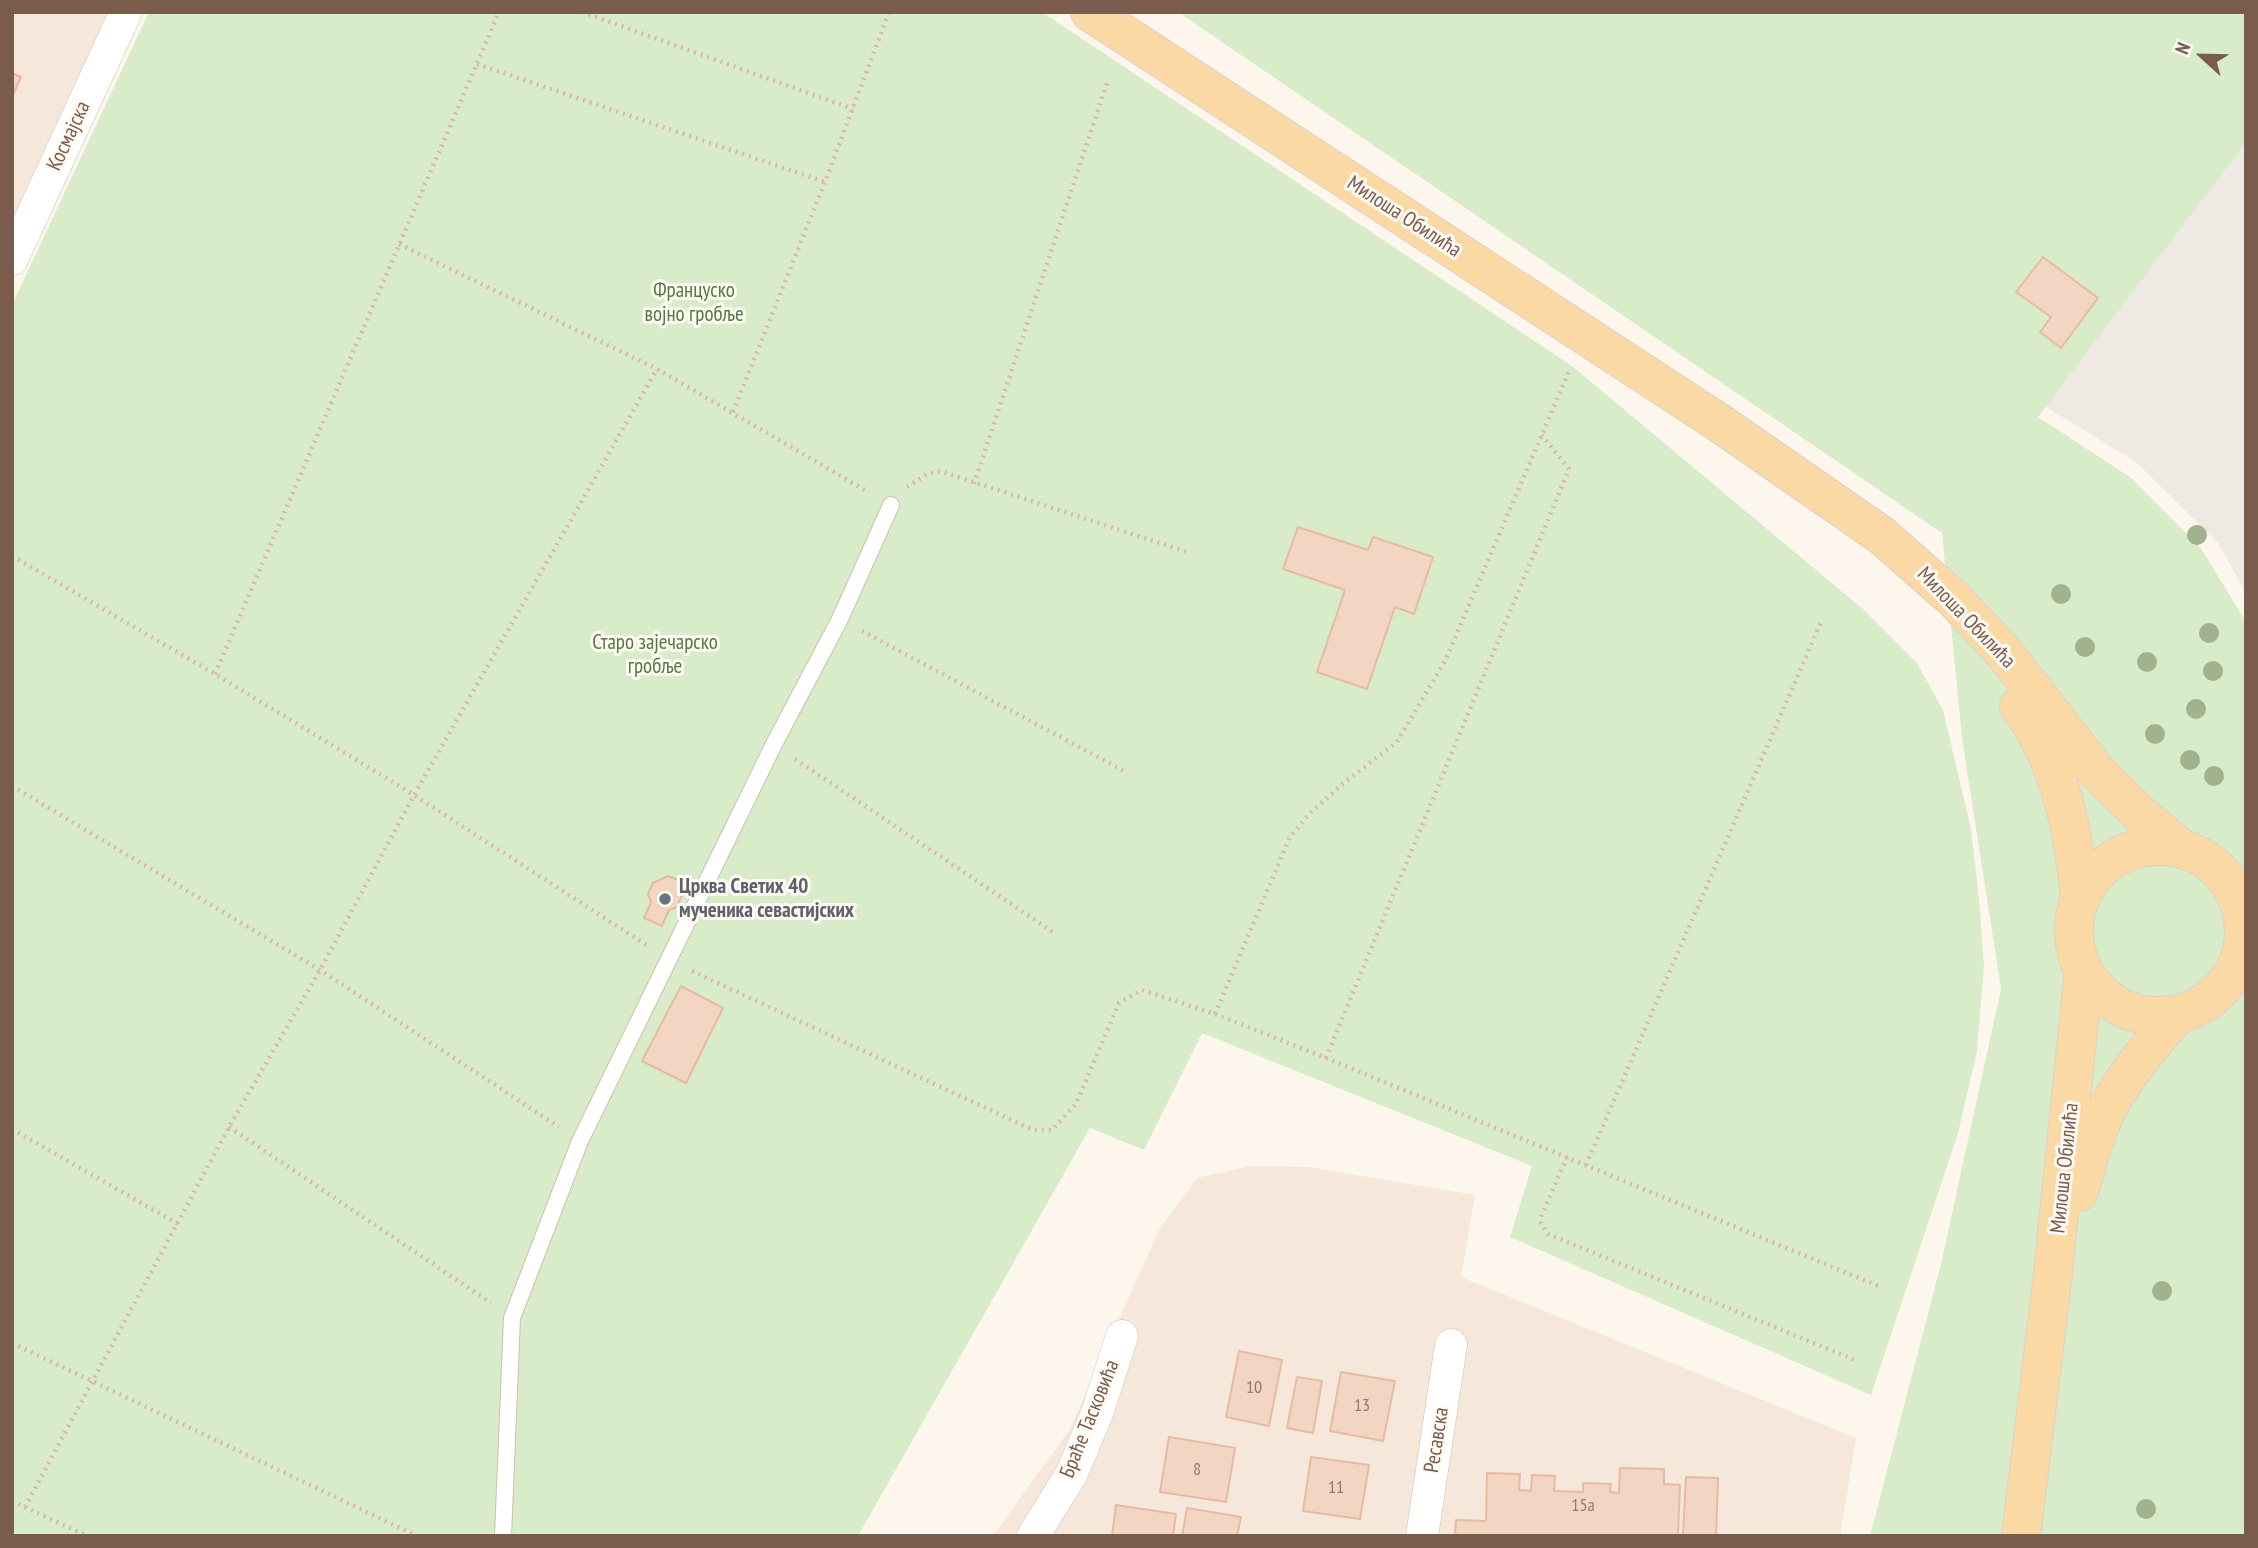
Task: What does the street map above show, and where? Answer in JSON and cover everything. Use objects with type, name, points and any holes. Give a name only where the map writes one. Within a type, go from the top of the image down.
[{"type":"main road","name":"Милоша Обилића","points":[[1090,12],[1718,422],[1881,535],[1955,600],[2006,655],[2098,773],[2144,818],[2182,849]]},
{"type":"main road","name":"Милоша Обилића","points":[[1718,422],[1913,587],[1977,653],[2022,709],[2053,764],[2075,847],[2080,901]]},
{"type":"main road","points":[[2192,1008],[2224,986],[2237,966],[2243,943],[2241,900],[2218,870],[2198,855],[2182,849],[2156,846],[2136,849],[2118,857],[2095,876],[2080,901],[2075,921],[2075,942],[2084,971],[2101,993],[2124,1008],[2150,1016],[2192,1008],[2246,997]]},
{"type":"main road","name":"Милоша Обилића","points":[[2021,1536],[2052,1282],[2084,971]]},
{"type":"main road","name":"Милоша Обилића","points":[[2052,1282],[2091,1152],[2112,1101],[2152,1043],[2192,1008]]},
{"type":"street","name":"Космајска","points":[[12,259],[126,12]]},
{"type":"street","name":"Браће Тасковића","points":[[1033,1536],[1072,1473],[1097,1413],[1122,1336]]},
{"type":"street","name":"Ресавска","points":[[1422,1536],[1451,1345]]},
{"type":"lane","points":[[503,1536],[512,1318],[580,1141],[774,744],[840,619],[891,505]]},
{"type":"path","points":[[215,674],[499,12]]},
{"type":"path","points":[[582,12],[853,109]]},
{"type":"path","points":[[733,412],[825,182],[889,12]]},
{"type":"path","points":[[477,64],[825,182]]},
{"type":"path","points":[[974,484],[1108,80]]},
{"type":"path","points":[[399,244],[657,369],[891,505],[909,484],[926,474],[940,471],[1190,553]]},
{"type":"path","points":[[1215,1014],[1290,836],[1311,811],[1337,788],[1397,742],[1445,661],[1587,336]]},
{"type":"path","points":[[26,1507],[229,1127],[320,970],[414,795],[657,369]]},
{"type":"path","points":[[1326,1058],[1569,469],[1542,435]]},
{"type":"path","points":[[12,556],[215,674],[414,795],[669,960],[1034,1130],[1052,1130],[1076,1104],[1119,1003],[1142,990],[1215,1014],[1326,1058],[1881,1287]]},
{"type":"path","points":[[840,619],[1126,772]]},
{"type":"path","points":[[1586,1165],[1821,622]]},
{"type":"path","points":[[774,744],[1056,934]]},
{"type":"path","points":[[12,786],[320,970],[580,1141]]},
{"type":"path","points":[[229,1127],[512,1318]]},
{"type":"path","points":[[12,1129],[178,1224]]},
{"type":"path","points":[[1567,1157],[1541,1217],[1543,1229],[1548,1234],[1855,1360]]},
{"type":"path","points":[[12,1343],[417,1536]]},
{"type":"path","points":[[12,1501],[87,1536]]},
{"type":"shaded area","points":[[12,12],[124,12],[12,248]]},
{"type":"shaded area","points":[[2246,12],[2246,593],[2218,543],[2136,462],[1583,124]]},
{"type":"shaded area","points":[[1250,1166],[1309,1167],[1475,1195],[1461,1277],[1856,1438],[1840,1536],[993,1536],[1070,1429],[1159,1230],[1197,1178]]},
{"type":"green space","name":"Старо зајечарско гробље","points":[[149,12],[1042,12],[1572,366],[1864,610],[1917,663],[1943,710],[1971,829],[1979,899],[1984,966],[1977,1051],[1958,1133],[1871,1395],[1510,1237],[1532,1166],[1202,1033],[1144,1150],[1090,1128],[858,1536],[12,1536],[12,305]]},
{"type":"green space","points":[[1178,12],[2246,12],[2246,142],[2038,417],[2130,477],[2201,548],[2246,622],[2246,1536],[1870,1536],[1941,1264],[2001,989],[1962,738],[1942,533]]},
{"type":"building","points":[[12,73],[21,77],[12,97]]},
{"type":"building","points":[[2043,257],[2098,298],[2061,348],[2040,332],[2051,317],[2016,292]]},
{"type":"building","points":[[1298,527],[1368,550],[1373,537],[1433,557],[1414,614],[1395,607],[1367,689],[1317,672],[1345,590],[1283,569]]},
{"type":"building","name":"Црква Светих 40 мученика севастијских","points":[[668,876],[678,880],[682,895],[677,907],[669,910],[662,926],[644,918],[651,902],[648,894],[653,883]]},
{"type":"building","points":[[681,986],[723,1008],[686,1083],[642,1061]]},
{"type":"building","points":[[1239,1351],[1282,1360],[1269,1426],[1226,1417]]},
{"type":"building","points":[[1341,1372],[1395,1381],[1383,1441],[1330,1431]]},
{"type":"building","points":[[1297,1377],[1322,1381],[1313,1433],[1287,1428]]},
{"type":"building","points":[[1169,1437],[1235,1448],[1226,1502],[1160,1492]]},
{"type":"building","points":[[1311,1457],[1369,1465],[1360,1519],[1303,1511]]},
{"type":"building","points":[[1620,1468],[1664,1469],[1664,1484],[1680,1485],[1678,1536],[1455,1536],[1456,1520],[1486,1521],[1487,1473],[1520,1474],[1519,1490],[1531,1491],[1532,1475],[1555,1476],[1554,1491],[1583,1492],[1583,1483],[1611,1484],[1610,1492],[1619,1493]]},
{"type":"building","points":[[1686,1477],[1718,1478],[1716,1536],[1683,1536]]},
{"type":"building","points":[[1116,1505],[1176,1514],[1173,1536],[1112,1536]]},
{"type":"building","points":[[1187,1508],[1241,1517],[1237,1536],[1182,1536]]},
{"type":"place","name":"Црква Светих 40 мученика севастијских","points":[[665,899]]},
{"type":"park label","name":"Француско војно гробље","points":[[694,303]]}]
